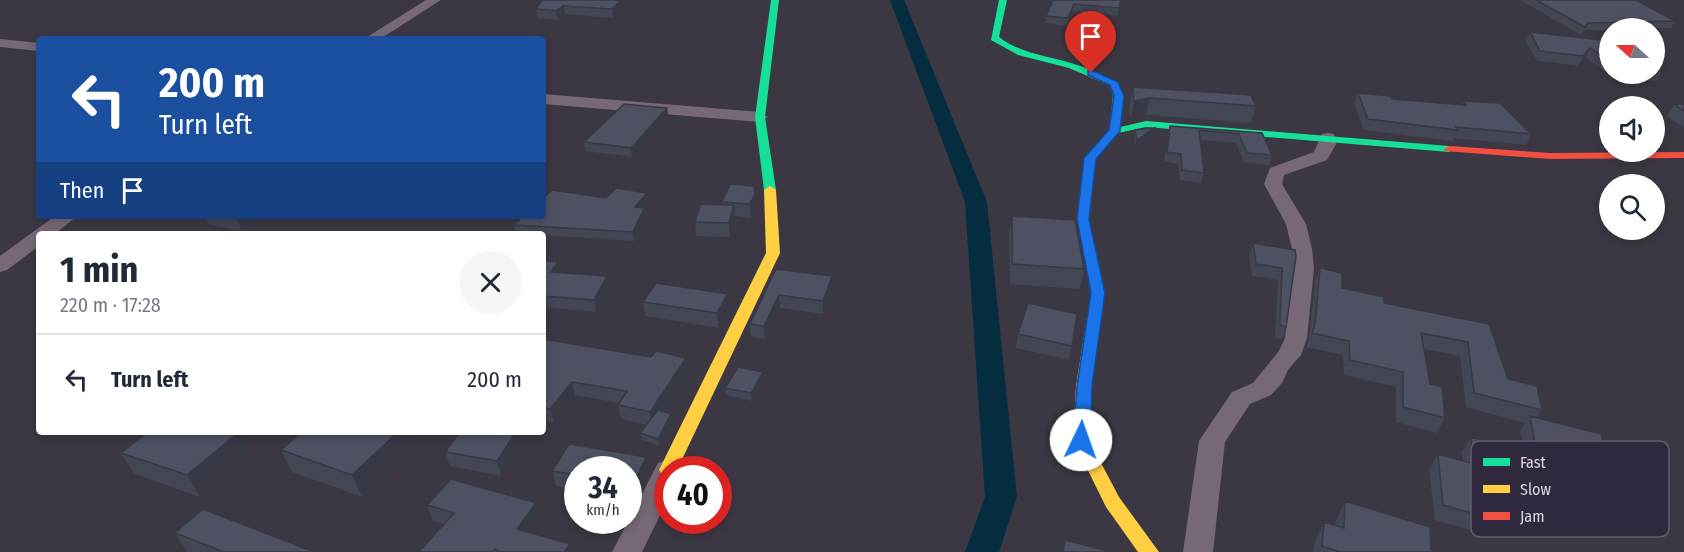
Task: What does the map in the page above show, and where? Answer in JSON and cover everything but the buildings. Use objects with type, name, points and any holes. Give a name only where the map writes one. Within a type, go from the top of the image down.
[{"type":"street","points":[[376,36],[435,0]]},
{"type":"street","points":[[675,456],[773,253],[769,177],[760,117],[775,0]]},
{"type":"street","points":[[1003,0],[994,38],[1006,50],[1038,61],[1069,65],[1115,84],[1119,96],[1114,131],[1090,158],[1083,219],[1098,293],[1084,386],[1081,440],[1113,502],[1149,552]]},
{"type":"street","points":[[0,43],[36,46]]},
{"type":"street","points":[[546,99],[760,117]]},
{"type":"street","points":[[1114,131],[1146,124],[1490,152],[1684,155]]},
{"type":"street","points":[[1198,552],[1212,441],[1241,398],[1262,389],[1273,377],[1277,367],[1289,355],[1296,338],[1304,268],[1302,249],[1296,224],[1273,184],[1276,172],[1321,156],[1329,138]]},
{"type":"street","points":[[46,231],[63,219]]},
{"type":"street","points":[[0,266],[36,238]]},
{"type":"street","points":[[627,552],[654,498]]},
{"type":"waterway","points":[[897,0],[976,202],[1001,497],[982,552]]},
{"type":"traffic: fast","points":[[770,190],[760,117],[775,0]]},
{"type":"traffic: fast","points":[[1003,0],[994,38],[1003,45],[1021,54],[1072,66],[1115,84],[1118,96],[1114,131],[1090,158],[1083,219],[1097,287]]},
{"type":"traffic: fast","points":[[1114,131],[1146,124],[1449,149]]},
{"type":"traffic: slow","points":[[675,456],[773,253],[770,190]]},
{"type":"traffic: slow","points":[[1097,287],[1084,386],[1081,440],[1112,502],[1149,552]]},
{"type":"traffic: jam","points":[[1449,149],[1550,156],[1684,155]]},
{"type":"route","points":[[1081,440],[1084,386],[1098,293],[1083,219],[1090,158],[1114,131],[1119,96],[1115,84],[1091,73]]}]
